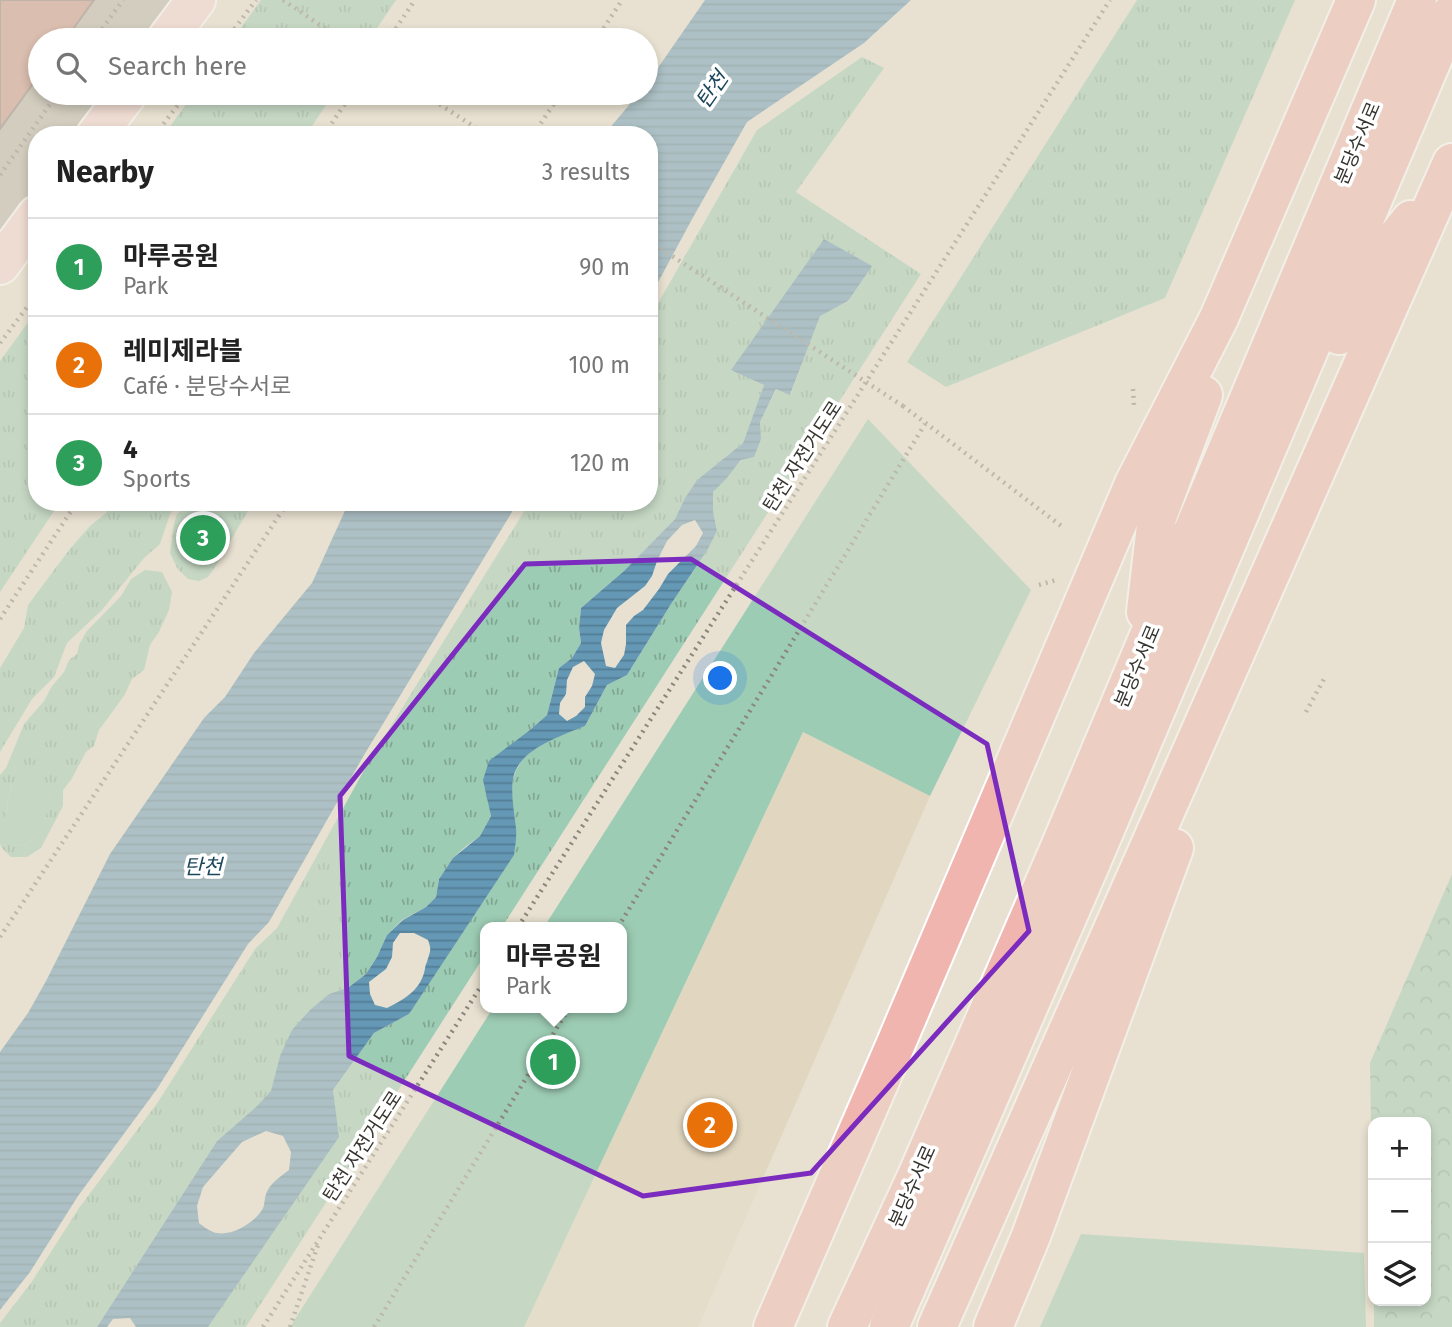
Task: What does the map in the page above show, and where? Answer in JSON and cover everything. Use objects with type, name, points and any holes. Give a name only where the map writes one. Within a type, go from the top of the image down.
[{"type":"highway","points":[[773,1327],[1133,484],[1219,318],[1356,0]]},
{"type":"highway","name":"분당수서로","points":[[847,1327],[918,1176],[1140,660],[1416,0]]},
{"type":"highway","name":"분당수서로","points":[[889,1327],[1089,867],[1452,13]]},
{"type":"highway","points":[[1261,461],[1298,411],[1378,261],[1450,168]]},
{"type":"highway","points":[[937,1327],[1450,168]]},
{"type":"highway","points":[[1140,660],[1157,517],[1212,369],[1219,318]]},
{"type":"highway","points":[[993,1327],[1031,1236],[1302,502]]},
{"type":"main road","points":[[175,28],[196,0]]},
{"type":"main road","points":[[103,126],[119,105]]},
{"type":"main road","points":[[0,265],[28,227]]},
{"type":"path","points":[[102,28],[122,0]]},
{"type":"path","points":[[235,28],[256,0]]},
{"type":"path","points":[[283,0],[324,28]]},
{"type":"path","points":[[395,28],[415,0]]},
{"type":"path","points":[[604,28],[622,0]]},
{"type":"path","name":"탄천 자전거도로","points":[[521,922],[1110,0]]},
{"type":"path","points":[[35,126],[50,105]]},
{"type":"path","points":[[162,126],[178,105]]},
{"type":"path","points":[[330,126],[344,105]]},
{"type":"path","points":[[441,105],[473,126]]},
{"type":"path","points":[[539,126],[553,105]]},
{"type":"path","points":[[0,176],[28,136]]},
{"type":"path","points":[[658,247],[902,406],[1063,528]]},
{"type":"path","points":[[0,343],[28,306]]},
{"type":"path","points":[[621,922],[925,424]]},
{"type":"path","points":[[0,619],[71,511]]},
{"type":"path","points":[[0,937],[282,511]]},
{"type":"path","points":[[1040,585],[1056,580]]},
{"type":"path","points":[[1306,712],[1325,677]]},
{"type":"path","name":"탄천 자전거도로","points":[[263,1327],[480,988]]},
{"type":"path","points":[[374,1327],[566,1013]]},
{"type":"path","points":[[290,1327],[322,1235]]},
{"type":"highlighted area","points":[[691,559],[987,744],[1029,931],[811,1173],[643,1196],[349,1056],[340,796],[525,564]]},
{"type":"shaded area","points":[[803,732],[930,796],[698,1327],[524,1327]]},
{"type":"green space","points":[[261,0],[396,0],[377,28],[241,28]]},
{"type":"green space","points":[[1137,0],[1295,0],[1165,298],[946,387],[907,362]]},
{"type":"green space","points":[[862,57],[884,68],[796,192],[921,274],[505,922],[480,922],[480,963],[246,1327],[208,1327],[338,1137],[333,1090],[374,1033],[409,1014],[516,831],[512,788],[519,766],[525,757],[543,744],[585,726],[607,685],[627,675],[717,531],[713,492],[761,439],[760,422],[777,388],[791,394],[820,315],[849,301],[825,239],[732,369],[764,385],[743,443],[697,480],[675,519],[624,571],[581,608],[581,643],[572,658],[559,668],[547,715],[530,730],[488,798],[491,816],[480,836],[453,858],[439,879],[436,897],[426,907],[402,920],[387,935],[366,974],[349,987],[329,994],[280,1056],[272,1091],[217,1141],[97,1327],[0,1327],[0,1323],[31,1283],[79,1208],[158,1102],[255,949],[277,928],[368,763],[524,511],[658,511],[658,303],[757,130]]},
{"type":"green space","points":[[185,105],[326,105],[312,126],[170,126]]},
{"type":"green space","points":[[28,322],[28,511],[54,511],[0,592],[0,361]]},
{"type":"green space","points":[[868,419],[1031,590],[930,796],[803,732],[524,1327],[290,1327],[490,1013],[627,1013],[627,922],[547,922]]},
{"type":"green space","points":[[172,511],[160,544],[144,558],[102,610],[67,643],[54,677],[32,699],[0,752],[0,668],[24,628],[28,605],[69,550],[90,526],[106,513]]},
{"type":"green space","points":[[181,511],[248,511],[208,577],[199,581],[188,579],[177,568],[170,553],[174,524]],"holes":[[[195,520],[215,530],[210,553],[202,571],[187,555]]]},
{"type":"green space","points":[[199,513],[208,513],[215,534],[206,565],[202,571],[194,571],[186,565]]},
{"type":"green space","points":[[145,570],[162,572],[172,592],[169,610],[150,645],[144,670],[132,679],[124,696],[99,730],[94,746],[86,752],[63,790],[63,806],[41,848],[27,857],[11,857],[0,843],[0,775],[6,768],[24,724],[44,701],[69,660],[77,654],[86,632],[121,596],[131,579]],"holes":[[[12,785],[46,818],[31,841],[15,846],[13,832],[5,813],[8,810],[7,802]]]},
{"type":"green space","points":[[24,778],[41,791],[47,810],[43,824],[32,840],[25,845],[15,846],[13,832],[5,821],[5,813],[8,810],[7,802],[12,785]]},
{"type":"green space","points":[[1452,874],[1452,1327],[1374,1327],[1374,1306],[1431,1306],[1431,1117],[1371,1117],[1370,1063]]},
{"type":"green space","points":[[1081,1234],[1364,1253],[1366,1327],[1040,1327]]},
{"type":"water","name":"탄천","points":[[705,0],[911,0],[864,43],[747,122],[658,282],[658,126],[612,126],[629,105],[658,105],[658,68]]},
{"type":"water","points":[[824,239],[872,266],[848,301],[820,316],[790,395],[776,389],[760,422],[761,439],[754,457],[741,460],[713,492],[717,531],[627,675],[607,685],[585,726],[553,739],[523,759],[512,785],[516,831],[514,855],[409,1014],[374,1033],[333,1090],[339,1137],[208,1327],[136,1327],[130,1318],[113,1319],[107,1327],[97,1327],[217,1141],[271,1091],[280,1056],[292,1030],[329,994],[349,987],[366,974],[387,935],[436,897],[439,879],[453,858],[480,836],[491,816],[483,780],[489,761],[547,715],[559,668],[572,658],[581,643],[581,608],[624,571],[675,519],[697,480],[743,443],[764,385],[731,370]],"holes":[[[695,520],[703,533],[696,546],[668,574],[643,610],[626,625],[624,655],[615,668],[606,666],[601,643],[604,630],[617,608],[645,586],[667,541],[682,525]],[[584,661],[595,674],[585,697],[585,707],[567,721],[559,714],[560,703],[566,694],[567,680],[573,667]],[[400,933],[414,933],[428,940],[430,951],[418,985],[387,1008],[375,1005],[369,982],[386,969],[392,957],[393,943]],[[266,1131],[283,1136],[291,1152],[289,1170],[270,1187],[263,1208],[253,1220],[233,1231],[213,1232],[199,1223],[197,1206],[203,1187],[242,1142]]]},
{"type":"water","name":"탄천","points":[[345,511],[513,511],[364,755],[269,922],[248,944],[157,1089],[78,1196],[30,1272],[0,1310],[0,1052],[28,1013],[46,981],[110,854],[204,718],[225,697],[254,653],[312,583]]},
{"type":"building","points":[[0,0],[94,0],[74,28],[28,28],[28,90],[0,129]]},
{"type":"place","name":"4","points":[[203,538]]},
{"type":"place","name":"마루공원","points":[[553,1062]]},
{"type":"place","name":"레미제라블","points":[[710,1125]]}]
